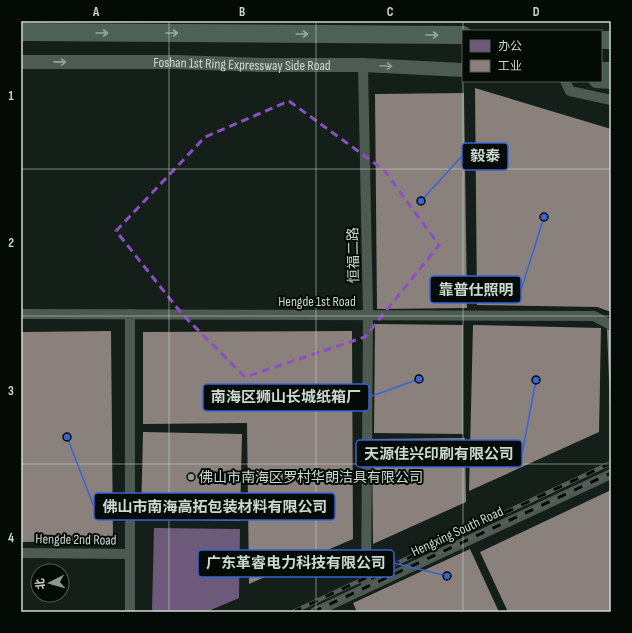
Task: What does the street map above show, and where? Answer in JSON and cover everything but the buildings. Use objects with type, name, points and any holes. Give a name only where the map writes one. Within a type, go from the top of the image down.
[{"type":"highway","points":[[21,32],[462,35]]},
{"type":"main road","name":"Foshan 1st Ring Expressway Side Road","points":[[21,62],[176,62],[261,65],[363,65],[462,70]]},
{"type":"street","name":"恒福二路","points":[[363,65],[368,315],[366,588]]},
{"type":"street","points":[[566,82],[570,91],[611,100]]},
{"type":"street","name":"Hengde 1st Road","points":[[21,314],[594,316],[611,325]]},
{"type":"street","points":[[130,314],[130,612]]},
{"type":"street","name":"Hengxing South Road","points":[[315,612],[611,474]]},
{"type":"street","name":"Hengde 2nd Road","points":[[21,553],[130,554]]},
{"type":"highlighted area","points":[[289,101],[384,170],[439,245],[365,337],[245,377],[182,314],[116,231],[205,137]]},
{"type":"railway","points":[[293,612],[611,463]]},
{"type":"railway","points":[[313,612],[611,473]]},
{"type":"place","name":"毅泰","points":[[421,201]]},
{"type":"place","name":"靠普仕照明","points":[[544,217]]},
{"type":"place","name":"南海区狮山长城纸箱厂","points":[[419,379]]},
{"type":"place","name":"天源佳兴印刷有限公司","points":[[536,380]]},
{"type":"place","name":"佛山市南海高拓包装材料有限公司","points":[[67,437]]},
{"type":"place","name":"佛山市南海区罗村华朗洁具有限公司","points":[[191,477]]},
{"type":"place","name":"广东革睿电力科技有限公司","points":[[447,576]]}]
